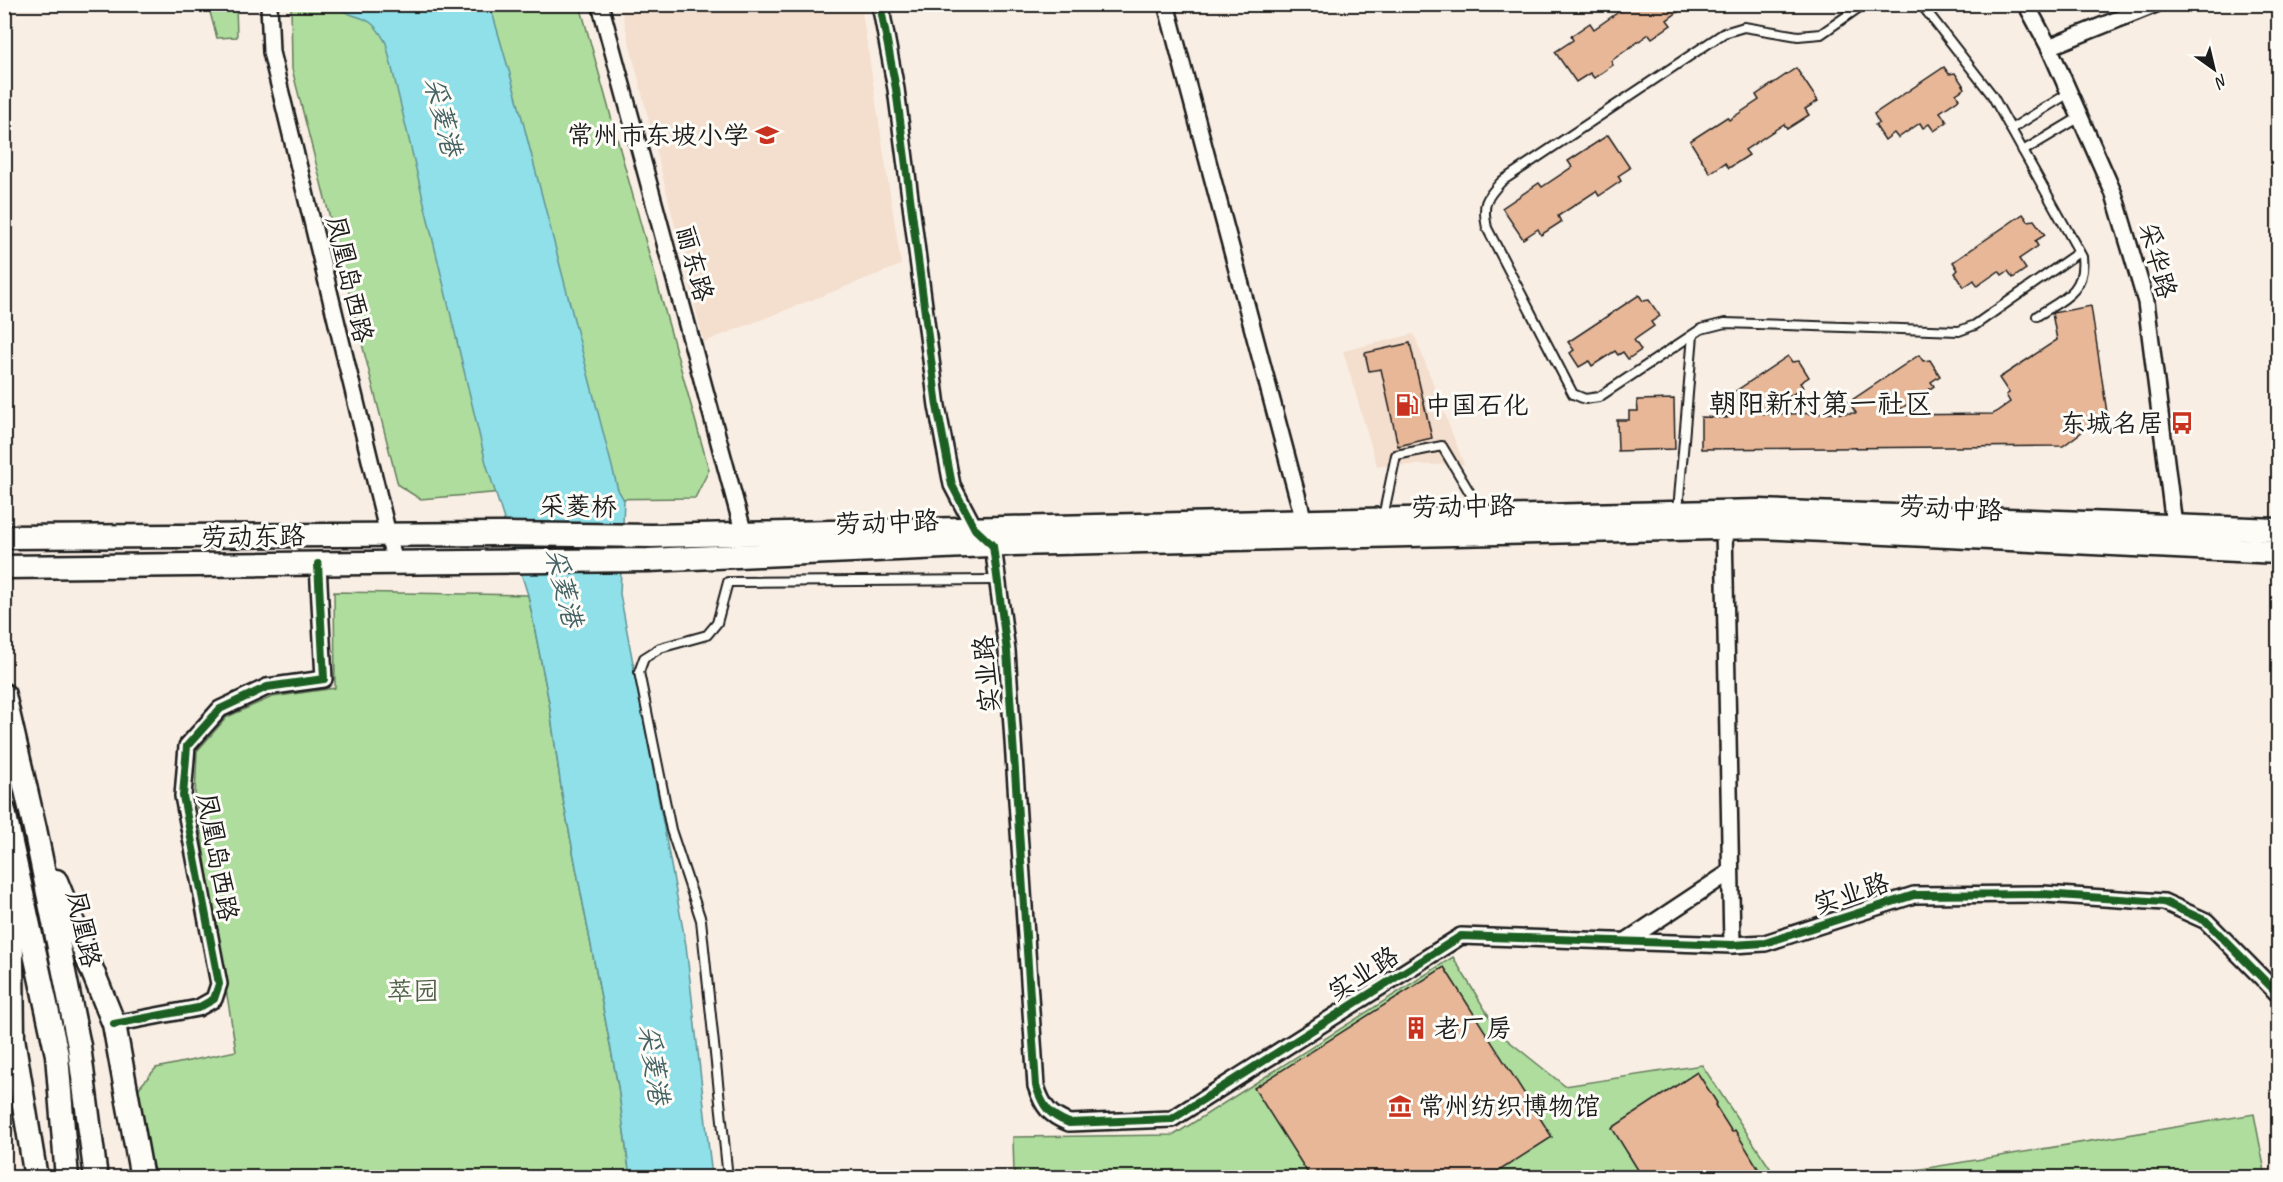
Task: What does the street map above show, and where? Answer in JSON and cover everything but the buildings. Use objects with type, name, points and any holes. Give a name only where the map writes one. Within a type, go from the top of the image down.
[{"type":"main road","name":"劳动中路","points":[[652,536],[1760,511],[2173,536],[2278,552]]},
{"type":"main road","name":"劳动中路","points":[[503,563],[648,560],[993,546],[1759,527],[2173,536],[2278,530]]},
{"type":"main road","name":"劳动东路","points":[[4,537],[502,534]]},
{"type":"main road","name":"采菱桥","points":[[502,534],[652,536]]},
{"type":"main road","name":"劳动东路","points":[[4,567],[503,563]]},
{"type":"main road","name":"凤凰路","points":[[4,695],[35,829],[79,1046],[96,1178]]},
{"type":"main road","name":"凤凰路","points":[[4,812],[57,1054],[67,1178]]},
{"type":"main road","points":[[35,829],[114,1024],[142,1178]]},
{"type":"main road","points":[[10,836],[13,1038],[36,1178]]},
{"type":"street","name":"凤凰岛西路","points":[[269,4],[271,52],[395,563]]},
{"type":"street","name":"丽东路","points":[[600,4],[744,534]]},
{"type":"street","points":[[880,4],[896,89],[937,406],[952,485],[975,529],[993,546]]},
{"type":"street","points":[[1166,4],[1304,521]]},
{"type":"street","name":"采华路","points":[[2026,4],[2049,47],[2114,194],[2146,302],[2173,536]]},
{"type":"street","points":[[2049,47],[2156,4]]},
{"type":"street","points":[[1724,528],[1732,945]]},
{"type":"street","name":"实业路","points":[[993,546],[1007,651],[1036,1086],[1042,1102],[1054,1117],[1069,1123],[1172,1119],[1461,936],[1732,945],[1765,943],[1914,896],[2043,894],[2164,902],[2206,921],[2278,994]]},
{"type":"street","name":"凤凰岛西路","points":[[114,1024],[198,1008],[214,999],[219,984],[183,796],[187,746],[219,709],[267,687],[324,679],[318,564]]},
{"type":"street","points":[[1626,941],[1730,872]]},
{"type":"lane","points":[[1864,4],[1821,34],[1798,36],[1744,27],[1724,33],[1502,181],[1487,196],[1483,211],[1487,228],[1573,394],[1585,399],[1599,397],[1701,329],[1725,323],[1959,331],[1975,326],[2079,252]]},
{"type":"lane","points":[[1921,4],[1992,95],[2079,252],[2084,269],[2077,289],[2037,316]]},
{"type":"lane","points":[[2012,129],[2069,93]]},
{"type":"lane","points":[[2023,151],[2080,117]]},
{"type":"lane","points":[[1678,513],[1694,335]]},
{"type":"lane","points":[[1382,520],[1396,455],[1443,446],[1484,517]]},
{"type":"lane","points":[[728,1178],[701,920],[671,830],[639,672],[644,658],[660,648],[707,635],[717,623],[728,582],[997,580]]},
{"type":"shaded area","name":"常州市东坡小学","points":[[620,5],[861,5],[901,265],[704,342]]},
{"type":"shaded area","points":[[1414,334],[1464,464],[1377,466],[1343,351]]},
{"type":"green space","points":[[208,5],[236,5],[237,37],[217,38]]},
{"type":"green space","points":[[291,5],[390,5],[515,491],[420,499],[398,485],[292,69]]},
{"type":"green space","points":[[470,5],[580,5],[709,470],[695,498],[594,499]]},
{"type":"green space","name":"萃园","points":[[334,592],[528,595],[549,702],[562,794],[618,1086],[630,1177],[154,1177],[138,1089],[156,1068],[236,1051],[195,796],[197,751],[227,717],[272,697],[335,688]]},
{"type":"green space","points":[[1453,957],[1500,1034],[1565,1086],[1702,1065],[1776,1177],[1103,1178],[1101,1175],[1014,1175],[1013,1137],[1174,1135]]},
{"type":"green space","points":[[2254,1114],[2266,1177],[1873,1177]]},
{"type":"water","name":"采菱港","points":[[337,5],[490,5],[516,95],[618,490],[624,500],[620,594],[686,945],[712,1177],[630,1177],[618,1086],[562,794],[549,702],[528,595],[486,463],[386,43],[371,23],[346,12]]},
{"type":"cycle path","points":[[880,4],[896,89],[937,406],[952,485],[975,529],[993,546],[1007,651],[1036,1086],[1044,1105],[1056,1117],[1069,1123],[1172,1119],[1461,936],[1732,945],[1765,943],[1914,895],[2043,894],[2164,902],[2206,921],[2278,994]]},
{"type":"cycle path","points":[[114,1024],[198,1008],[214,999],[219,984],[183,796],[187,746],[220,709],[267,687],[324,679],[318,564]]},
{"type":"place","name":"常州市东坡小学","points":[[767,135]]},
{"type":"place","name":"中国石化","points":[[1407,405]]},
{"type":"place","name":"东城名居","points":[[2182,423]]},
{"type":"place","name":"老厂房","points":[[1416,1028]]},
{"type":"place","name":"常州纺织博物馆","points":[[1400,1106]]},
{"type":"district","name":"朝阳新村第一社区","points":[[1821,403]]}]
